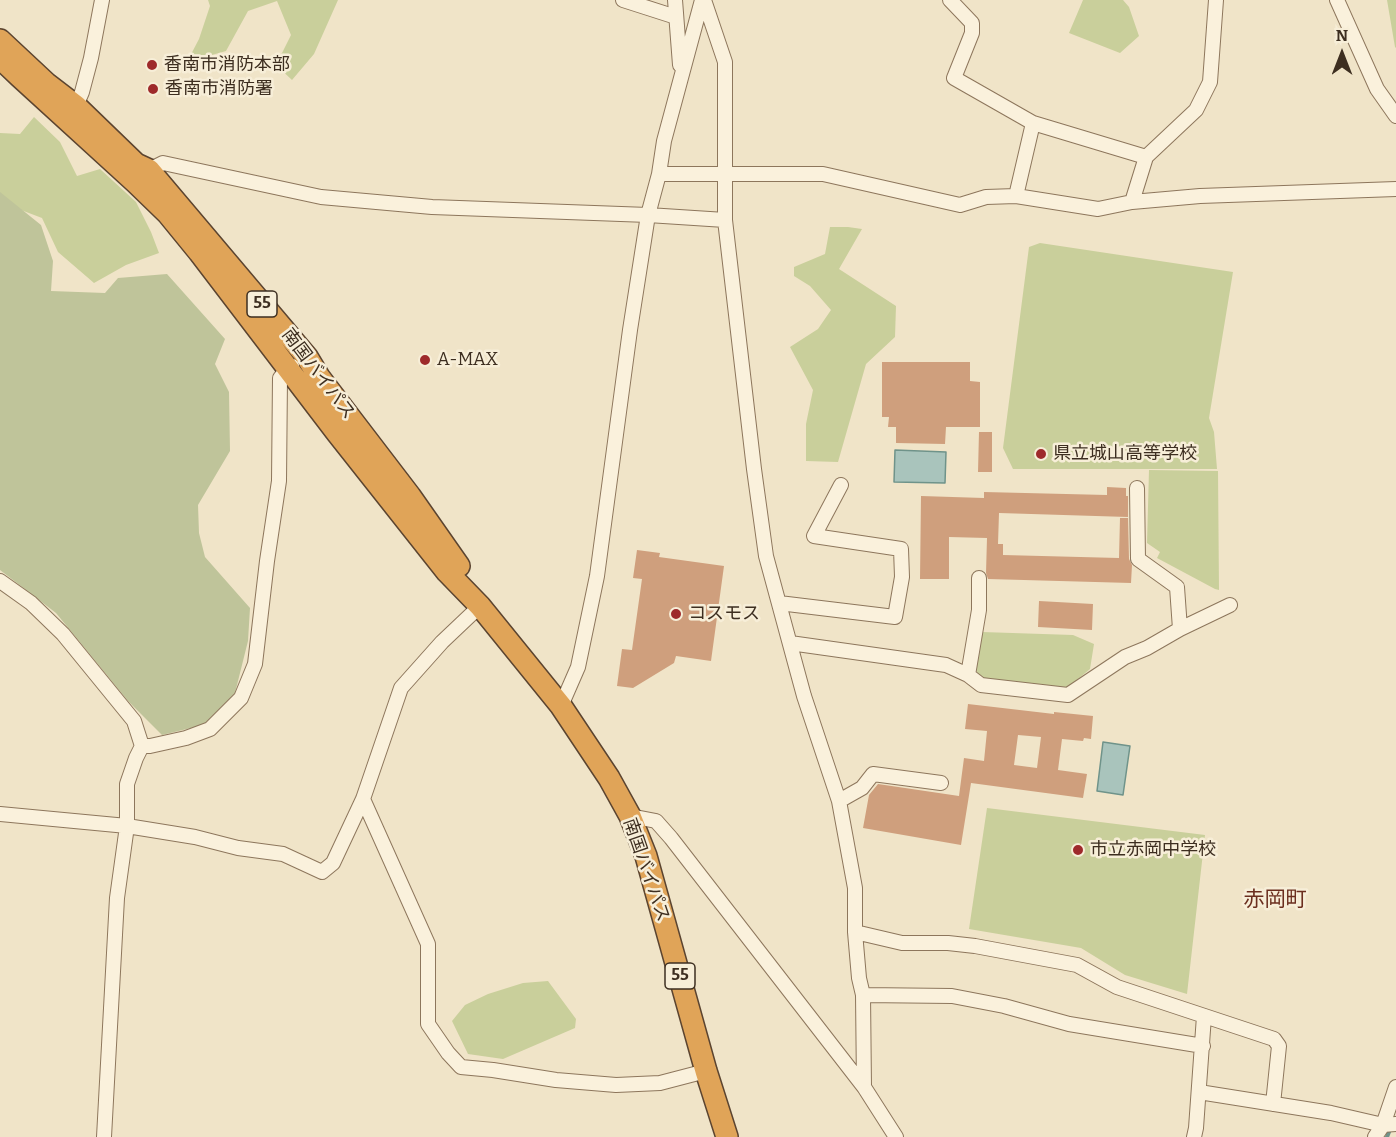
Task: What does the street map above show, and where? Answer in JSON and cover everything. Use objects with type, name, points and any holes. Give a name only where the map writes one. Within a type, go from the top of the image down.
[{"type":"highway","name":"南国バイパス","points":[[0,40],[46,82],[71,112]]},
{"type":"highway","name":"南国バイパス","points":[[0,58],[71,112],[142,176],[307,357],[319,377],[410,496],[458,565],[480,606]]},
{"type":"highway","name":"南国バイパス","points":[[142,176],[168,214],[447,572],[480,606],[561,706],[609,778],[630,816],[646,856],[706,1071],[727,1137]]},
{"type":"street","points":[[71,112],[82,92],[102,0]]},
{"type":"street","points":[[623,0],[676,16]]},
{"type":"street","points":[[675,0],[681,76]]},
{"type":"street","points":[[561,706],[578,667],[597,576],[648,215],[664,141],[703,0]]},
{"type":"street","points":[[703,0],[725,62],[725,220],[766,555],[804,696],[838,801],[855,888],[855,932],[863,996],[864,1087]]},
{"type":"street","points":[[950,0],[972,22],[972,33],[954,78],[1033,123],[1146,157]]},
{"type":"street","points":[[1132,202],[1146,157],[1196,110],[1210,82],[1216,0]]},
{"type":"street","points":[[1337,0],[1377,89],[1396,116]]},
{"type":"street","points":[[1016,196],[1033,123]]},
{"type":"street","points":[[142,176],[163,164],[321,197],[432,207],[725,220]]},
{"type":"street","points":[[658,174],[824,174],[960,205],[986,197],[1016,196],[1098,208],[1132,202],[1200,196],[1396,189]]},
{"type":"street","points":[[142,746],[186,738],[210,729],[241,698],[255,664],[279,481],[280,378],[288,368],[307,357]]},
{"type":"street","points":[[779,603],[895,617],[902,577],[901,549],[814,536],[841,485]]},
{"type":"street","points":[[1137,488],[1138,559],[1178,586],[1180,629]]},
{"type":"street","points":[[968,675],[979,610],[979,578]]},
{"type":"street","points":[[0,581],[31,603],[63,634],[134,721],[142,746],[127,784],[127,826],[117,898],[104,1137]]},
{"type":"street","points":[[790,643],[946,665],[968,675],[981,685],[1068,695],[1125,657],[1230,605]]},
{"type":"street","points":[[0,814],[127,826],[195,837],[238,848],[283,854],[322,872],[333,863],[363,799],[401,688],[442,642],[480,606]]},
{"type":"street","points":[[838,801],[862,788],[873,774],[941,783]]},
{"type":"street","points":[[363,799],[428,944],[428,1024],[461,1067],[556,1080],[616,1085],[660,1083],[706,1071]]},
{"type":"street","points":[[630,816],[656,821],[671,838],[864,1087],[896,1137]]},
{"type":"street","points":[[855,932],[902,943],[948,943],[975,946],[1077,965],[1117,987],[1274,1039],[1279,1046],[1273,1104]]},
{"type":"street","points":[[863,996],[952,996],[1004,1006],[1069,1024],[1203,1046]]},
{"type":"street","points":[[1194,1137],[1204,1016]]},
{"type":"street","points":[[1375,1137],[1389,1124],[1396,1087]]},
{"type":"street","points":[[1199,1092],[1389,1124]]},
{"type":"green space","points":[[208,0],[338,0],[314,54],[292,80],[276,65],[291,35],[277,1],[248,11],[226,51],[187,62],[199,39],[210,6]]},
{"type":"green space","points":[[1083,0],[1123,0],[1129,7],[1139,36],[1120,53],[1069,33]]},
{"type":"green space","points":[[1387,0],[1396,0],[1396,48],[1395,47]]},
{"type":"green space","points":[[34,117],[60,142],[77,176],[100,169],[136,202],[159,253],[126,265],[94,283],[58,252],[42,218],[0,202],[0,133],[20,134]]},
{"type":"green space","points":[[0,192],[41,225],[53,261],[51,291],[105,293],[118,278],[167,274],[225,339],[215,364],[229,392],[230,451],[198,505],[199,533],[205,557],[250,608],[248,641],[235,693],[203,725],[162,735],[128,701],[56,613],[0,570]]},
{"type":"green space","points":[[830,227],[862,229],[839,269],[896,306],[895,337],[866,364],[838,462],[806,461],[806,424],[813,390],[790,347],[818,329],[831,310],[810,286],[794,276],[794,267],[825,254]]},
{"type":"green space","points":[[1040,243],[1233,272],[1209,418],[1214,432],[1217,469],[1013,469],[1003,448],[1029,247]]},
{"type":"green space","points":[[1149,470],[1218,471],[1219,590],[1157,558],[1160,552],[1147,543]]},
{"type":"green space","points":[[982,632],[1073,635],[1094,644],[1090,669],[1066,689],[981,680],[976,670]]},
{"type":"green space","points":[[987,808],[1205,835],[1187,994],[1125,975],[1081,948],[969,929]]},
{"type":"green space","points":[[548,981],[576,1019],[575,1028],[503,1059],[468,1054],[452,1021],[465,1005],[488,994],[523,983]]},
{"type":"water","points":[[895,450],[946,452],[945,483],[894,482]]},
{"type":"water","points":[[1103,742],[1130,746],[1123,795],[1097,791]]},
{"type":"building","points":[[882,362],[970,362],[970,381],[980,382],[980,427],[946,427],[945,444],[896,443],[896,427],[888,427],[889,417],[882,417]]},
{"type":"building","points":[[979,432],[992,432],[992,472],[978,472]]},
{"type":"building","points":[[1107,487],[1126,488],[1128,517],[999,513],[998,544],[1003,544],[1003,555],[1119,558],[1120,518],[1128,518],[1129,559],[1132,565],[1131,583],[988,579],[986,573],[987,538],[949,537],[949,579],[920,579],[921,496],[984,498],[984,492],[1107,495]]},
{"type":"building","points":[[637,550],[660,553],[659,557],[724,566],[711,661],[676,656],[674,663],[633,688],[617,686],[622,649],[632,650],[642,579],[633,578]]},
{"type":"building","points":[[1039,601],[1093,604],[1092,630],[1038,627]]},
{"type":"building","points":[[968,704],[1093,716],[1091,739],[1084,738],[1083,741],[1062,739],[1058,770],[1087,774],[1083,798],[971,783],[961,845],[863,828],[869,795],[878,784],[959,796],[964,758],[984,761],[987,731],[965,729]],"holes":[[[1018,735],[1041,737],[1037,768],[1014,765]]]},
{"type":"waterway","points":[[1387,1137],[1391,1127]]},
{"type":"place","name":"香南市消防本部","points":[[152,65]]},
{"type":"place","name":"香南市消防署","points":[[153,89]]},
{"type":"place","name":"A-MAX","points":[[425,360]]},
{"type":"place","name":"県立城山高等学校","points":[[1041,454]]},
{"type":"place","name":"コスモス","points":[[676,614]]},
{"type":"place","name":"市立赤岡中学校","points":[[1078,850]]},
{"type":"district","name":"赤岡町","points":[[1275,900]]}]
